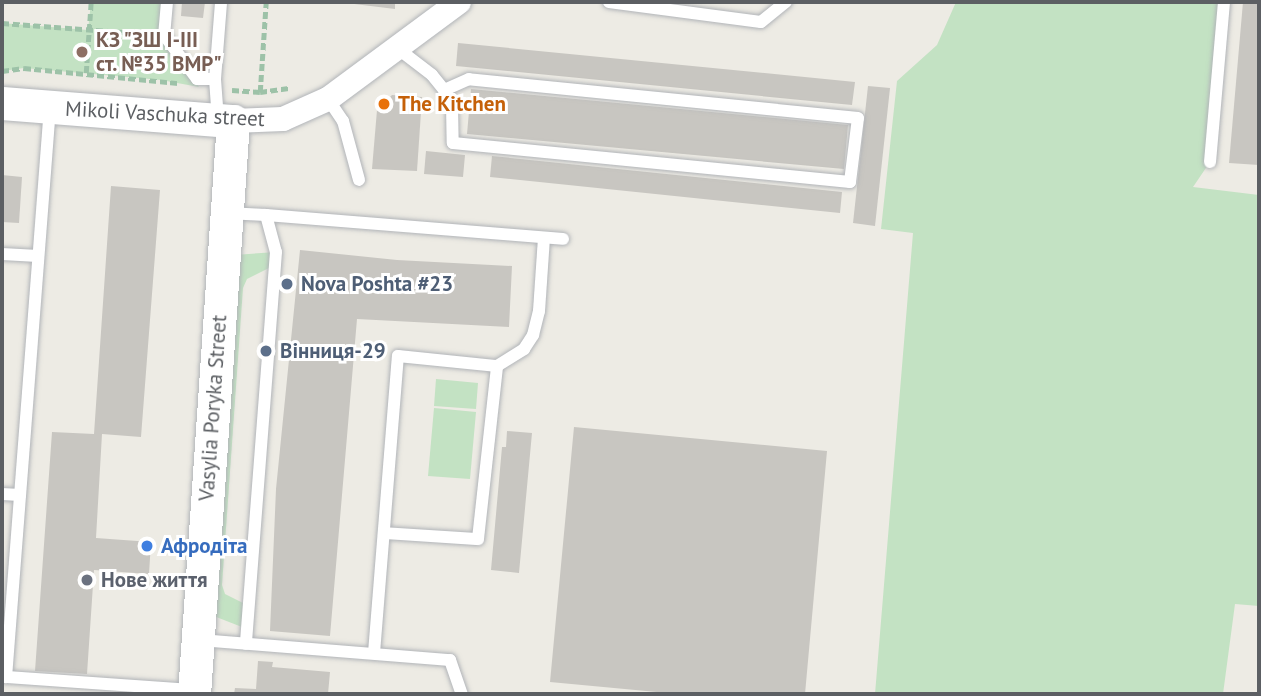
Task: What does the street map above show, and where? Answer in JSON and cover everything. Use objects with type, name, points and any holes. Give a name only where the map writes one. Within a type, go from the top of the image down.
[{"type":"street","name":"Mikoli Vaschuka street","points":[[2,103],[50,107],[221,102],[289,117],[328,99],[460,2]]},
{"type":"street","name":"Vasylia Poryka Street","points":[[194,692],[226,213],[221,102]]},
{"type":"lane","points":[[167,2],[164,35],[197,79],[221,102]]},
{"type":"lane","points":[[221,102],[222,2]]},
{"type":"lane","points":[[609,2],[761,22],[786,2]]},
{"type":"lane","points":[[1210,162],[1224,2]]},
{"type":"lane","points":[[397,48],[432,75],[444,90],[452,104],[453,143],[850,182],[858,118],[469,79],[444,90]]},
{"type":"lane","points":[[328,99],[343,121],[359,180]]},
{"type":"lane","points":[[50,107],[4,677],[194,692]]},
{"type":"lane","points":[[226,213],[563,239]]},
{"type":"lane","points":[[246,643],[276,252],[266,215]]},
{"type":"lane","points":[[374,653],[398,356],[497,366],[524,349],[533,335],[539,311],[544,238]]},
{"type":"lane","points":[[2,254],[38,256]]},
{"type":"lane","points":[[384,533],[478,539],[497,366]]},
{"type":"lane","points":[[2,494],[20,495]]},
{"type":"lane","points":[[197,640],[450,660],[462,694]]},
{"type":"path","points":[[86,73],[91,2]]},
{"type":"path","points":[[260,92],[266,2]]},
{"type":"path","points":[[2,23],[164,35]]},
{"type":"path","points":[[2,71],[24,68],[161,79],[221,102],[295,87]]},
{"type":"green space","name":"КЗ \"ЗШ І-ІІІ ст. №35 ВМР\"","points":[[91,2],[167,2],[164,35],[199,87],[161,80],[24,68],[2,71],[2,23],[88,30]]},
{"type":"green space","points":[[956,2],[1224,2],[1210,162],[1193,187],[1259,195],[1259,606],[1235,604],[1223,694],[875,694],[913,233],[881,229],[897,81],[937,45]]},
{"type":"green space","points":[[276,252],[275,265],[247,279],[243,288],[222,585],[225,594],[249,606],[247,629],[206,613],[234,255]]},
{"type":"green space","points":[[436,379],[478,383],[476,409],[434,406]]},
{"type":"green space","points":[[434,408],[476,412],[470,479],[428,476]]},
{"type":"building","points":[[182,2],[205,2],[203,18],[181,16]]},
{"type":"building","points":[[338,2],[395,2],[395,9]]},
{"type":"building","points":[[1243,2],[1259,2],[1259,165],[1229,163]]},
{"type":"building","points":[[458,43],[855,82],[852,105],[456,66]]},
{"type":"building","points":[[868,86],[890,88],[875,226],[853,223]]},
{"type":"building","points":[[471,89],[848,125],[844,169],[467,134]]},
{"type":"building","points":[[392,95],[422,97],[417,171],[372,169],[377,110]]},
{"type":"building","points":[[426,151],[465,155],[463,177],[424,174]]},
{"type":"building","points":[[492,156],[842,192],[840,213],[490,177]]},
{"type":"building","points":[[2,175],[22,177],[19,223],[2,222]]},
{"type":"building","points":[[111,186],[160,190],[141,437],[102,434],[96,538],[151,542],[149,574],[94,570],[87,674],[35,671],[52,432],[94,434]]},
{"type":"building","points":[[300,250],[397,260],[512,266],[509,327],[357,319],[330,636],[270,631],[276,489]]},
{"type":"building","points":[[574,427],[827,451],[805,694],[678,694],[550,682]]},
{"type":"building","points":[[507,431],[532,433],[519,573],[491,570],[502,447],[506,447]]},
{"type":"building","points":[[258,661],[273,662],[272,667],[330,672],[328,694],[234,694],[235,688],[256,689]]},
{"type":"place","name":"КЗ \"ЗШ І-ІІІ ст. №35 ВМР\"","points":[[82,52]]},
{"type":"place","name":"The Kitchen","points":[[384,104]]},
{"type":"place","name":"Nova Poshta #23","points":[[287,284]]},
{"type":"place","name":"Вінниця-29","points":[[266,351]]},
{"type":"place","name":"Афродіта","points":[[147,546]]},
{"type":"place","name":"Нове життя","points":[[87,580]]}]
